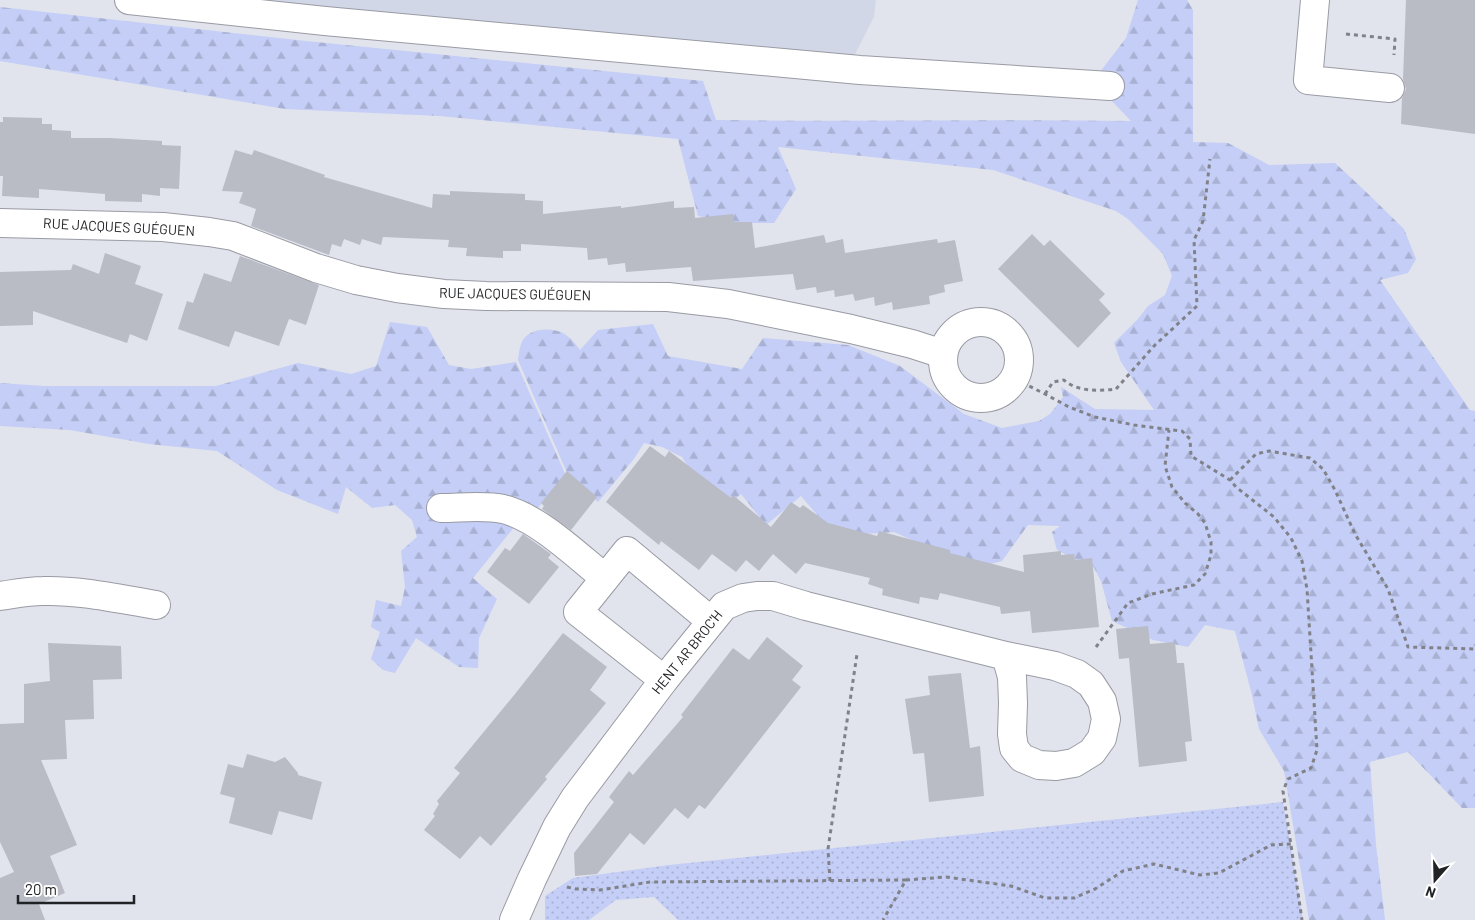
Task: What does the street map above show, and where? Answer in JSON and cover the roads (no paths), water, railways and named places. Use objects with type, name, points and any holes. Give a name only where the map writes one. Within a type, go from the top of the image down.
[{"type":"street","points":[[129,0],[325,21],[860,70],[1110,86]]},
{"type":"street","points":[[1315,0],[1308,80],[1390,88]]},
{"type":"street","name":"RUE JACQUES GUÉGUEN","points":[[0,223],[164,227],[233,236],[316,268],[356,280],[444,294],[668,297],[728,304],[850,329],[912,344],[943,354]]},
{"type":"street","points":[[983,321],[996,324],[1007,331],[1015,341],[1020,353],[1020,366],[1015,379],[1008,389],[997,396],[985,399],[973,398],[962,394],[952,386],[946,375],[943,354],[949,339],[958,329],[969,323],[983,321]]},
{"type":"street","points":[[441,508],[502,509],[514,513],[540,527],[605,578]]},
{"type":"street","name":"HENT AR BROC'H","points":[[664,680],[578,612],[605,578],[627,551],[711,621]]},
{"type":"street","points":[[0,596],[43,591],[64,592],[156,605]]},
{"type":"street","name":"HENT AR BROC'H","points":[[514,920],[556,827],[575,798],[664,680],[724,606],[744,598],[773,596],[1006,656],[1055,666],[1077,674],[1091,684],[1102,701],[1106,719],[1102,738],[1092,752],[1074,763],[1056,766],[1039,765],[1022,758],[1014,748],[1012,734],[1012,677],[1006,656]]}]
